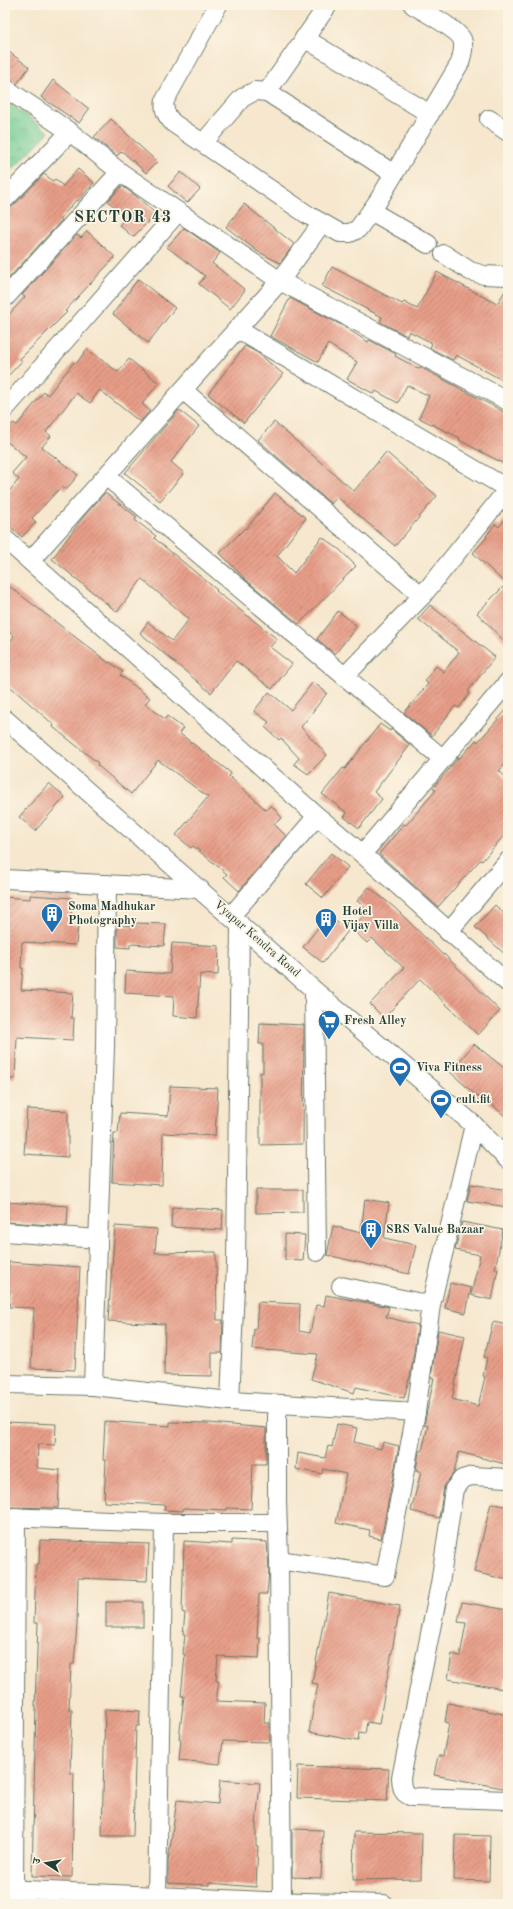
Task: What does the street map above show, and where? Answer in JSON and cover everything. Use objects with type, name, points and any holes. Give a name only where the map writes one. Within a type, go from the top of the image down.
[{"type":"street","points":[[218,5],[165,100],[164,108],[166,116],[173,123],[308,215],[340,233],[350,233],[358,229],[371,211],[460,63],[464,49],[461,37],[445,24],[413,5]]},
{"type":"street","points":[[267,92],[328,5]]},
{"type":"street","points":[[304,38],[430,114]]},
{"type":"street","points":[[5,88],[70,132],[120,172],[280,281],[508,400]]},
{"type":"street","points":[[203,143],[242,98],[255,91],[267,92],[394,174]]},
{"type":"street","points":[[490,120],[508,132]]},
{"type":"street","points":[[5,199],[70,132]]},
{"type":"street","points":[[5,298],[120,172]]},
{"type":"street","points":[[371,211],[428,244]]},
{"type":"street","points":[[5,409],[178,212]]},
{"type":"street","points":[[30,561],[280,281],[322,223]]},
{"type":"street","points":[[444,254],[470,271],[484,275],[508,276]]},
{"type":"street","points":[[237,329],[508,489],[422,596],[345,676]]},
{"type":"street","points":[[183,390],[422,596]]},
{"type":"street","points":[[106,476],[443,759]]},
{"type":"street","points":[[5,539],[317,816],[363,853],[448,932],[508,983]]},
{"type":"street","points":[[363,853],[508,682]]},
{"type":"street","name":"Vyapar Kendra Road","points":[[5,719],[314,990],[474,1125],[508,1160]]},
{"type":"street","points":[[230,1402],[236,1264],[235,920],[317,816]]},
{"type":"street","points":[[448,932],[508,861]]},
{"type":"street","points":[[5,879],[200,889]]},
{"type":"street","points":[[93,1386],[105,1047],[107,884]]},
{"type":"street","points":[[314,990],[317,1252]]},
{"type":"street","points":[[279,1560],[385,1576],[416,1412],[431,1306],[474,1125]]},
{"type":"street","points":[[5,1232],[98,1239]]},
{"type":"street","points":[[341,1286],[431,1306]]},
{"type":"street","points":[[5,1384],[93,1386],[230,1402],[416,1412]]},
{"type":"street","points":[[280,1404],[277,1416],[277,1523],[279,1560],[282,1902]]},
{"type":"street","points":[[508,1478],[472,1476],[462,1479],[454,1489],[440,1584],[401,1778],[402,1789],[406,1795],[413,1797],[508,1800]]},
{"type":"street","points":[[277,1523],[164,1523],[11,1517],[9,1889],[282,1902],[384,1904]]},
{"type":"street","points":[[157,1896],[164,1523]]},
{"type":"green space","points":[[5,100],[49,132],[5,177]]},
{"type":"building","points":[[5,49],[29,67],[17,84],[5,78]]},
{"type":"building","points":[[53,80],[89,109],[79,123],[41,97]]},
{"type":"building","points":[[111,119],[157,162],[146,173],[122,151],[117,156],[94,137]]},
{"type":"building","points":[[78,169],[94,183],[78,201],[76,200],[60,219],[62,220],[7,280],[5,279],[5,209],[13,206],[44,174],[53,181],[55,179],[63,186]]},
{"type":"building","points":[[181,172],[200,189],[187,203],[168,186]]},
{"type":"building","points":[[122,186],[156,214],[133,237],[119,225],[126,218],[108,201]]},
{"type":"building","points":[[244,204],[294,244],[280,263],[257,251],[226,227]]},
{"type":"building","points":[[184,228],[220,253],[212,263],[245,290],[230,309],[199,284],[205,276],[167,247]]},
{"type":"building","points":[[87,231],[115,257],[65,311],[67,312],[20,359],[22,361],[5,379],[5,319],[25,297],[22,295],[77,235],[81,238]]},
{"type":"building","points":[[332,267],[402,304],[404,302],[417,309],[437,272],[497,304],[508,286],[508,375],[504,381],[456,355],[453,360],[430,348],[432,343],[409,331],[407,336],[380,322],[382,317],[322,286]]},
{"type":"building","points":[[138,279],[175,308],[148,343],[113,314]]},
{"type":"building","points":[[290,298],[343,326],[368,342],[369,340],[396,354],[395,356],[419,369],[420,367],[508,414],[508,466],[459,440],[460,438],[419,418],[429,396],[407,385],[398,403],[376,391],[374,394],[347,379],[357,362],[328,344],[318,362],[270,336]]},
{"type":"building","points":[[245,346],[258,353],[283,374],[244,423],[208,394]]},
{"type":"building","points":[[87,349],[118,372],[129,359],[159,383],[142,404],[150,411],[140,422],[100,390],[90,403],[76,393],[46,432],[51,436],[42,447],[78,475],[66,490],[62,486],[32,518],[36,522],[22,537],[5,522],[5,497],[19,479],[12,473],[26,457],[5,440],[5,433],[13,423],[17,425],[44,392],[48,395],[74,362],[76,364]]},
{"type":"building","points":[[179,410],[199,426],[171,462],[184,473],[160,501],[125,473]]},
{"type":"building","points":[[274,422],[354,491],[386,452],[437,496],[395,546],[337,497],[331,504],[258,440]]},
{"type":"building","points":[[105,493],[137,517],[135,520],[156,536],[154,538],[217,590],[216,591],[277,639],[270,647],[292,664],[272,689],[236,661],[211,693],[140,633],[148,622],[172,641],[189,619],[161,595],[142,579],[117,612],[52,559],[84,516]]},
{"type":"building","points":[[275,493],[306,518],[277,556],[294,573],[322,537],[340,550],[356,566],[299,624],[246,580],[220,553],[245,528],[246,529]]},
{"type":"building","points":[[508,515],[508,645],[477,613],[506,584],[473,553],[487,537],[486,536],[495,524],[499,527]]},
{"type":"building","points":[[5,583],[109,663],[110,662],[123,672],[120,675],[150,698],[145,704],[165,719],[167,716],[183,728],[179,733],[231,773],[229,776],[266,810],[271,805],[282,818],[274,824],[286,836],[239,891],[224,877],[227,874],[193,846],[191,848],[176,835],[208,797],[158,760],[131,794],[97,765],[98,763],[53,727],[54,725],[5,682],[5,648],[14,636],[5,629]]},
{"type":"building","points":[[430,605],[495,657],[468,691],[470,693],[459,708],[455,706],[432,736],[404,713],[428,684],[425,681],[436,666],[444,672],[459,652],[418,619]]},
{"type":"building","points":[[338,611],[357,626],[335,654],[317,639]]},
{"type":"building","points":[[313,682],[327,693],[301,727],[327,755],[308,774],[294,764],[299,758],[281,738],[279,740],[265,727],[269,722],[254,711],[269,692],[291,710]]},
{"type":"building","points":[[508,708],[508,761],[499,771],[508,779],[508,831],[482,861],[480,860],[438,907],[379,854],[404,824],[406,825],[436,790],[433,788],[459,757],[460,758],[476,740],[478,742]]},
{"type":"building","points":[[380,724],[390,731],[391,729],[410,745],[374,792],[382,799],[359,828],[344,817],[347,813],[322,794],[343,768],[345,769]]},
{"type":"building","points":[[49,783],[65,797],[35,831],[19,817]]},
{"type":"building","points":[[331,853],[348,867],[323,898],[306,884]]},
{"type":"building","points":[[369,887],[395,908],[443,955],[444,954],[500,1011],[478,1035],[420,979],[384,1018],[370,1004],[404,968],[372,938],[367,943],[352,929],[368,910],[357,901]]},
{"type":"building","points":[[30,895],[72,898],[71,924],[78,925],[76,945],[22,942],[21,968],[23,968],[21,990],[73,993],[71,1018],[74,1018],[73,1040],[17,1037],[15,1079],[5,1079],[5,897],[30,899]]},
{"type":"building","points":[[495,905],[508,917],[508,957],[475,927]]},
{"type":"building","name":"Hotel Vijay Villa","points":[[328,915],[348,931],[323,963],[303,947]]},
{"type":"building","points":[[135,923],[166,924],[164,946],[130,944],[130,948],[117,947],[117,925],[135,926]]},
{"type":"building","points":[[172,943],[219,946],[218,975],[200,974],[197,1018],[173,1016],[174,996],[125,993],[126,971],[170,974]]},
{"type":"building","points":[[260,1023],[304,1025],[303,1144],[260,1145],[260,1072],[263,1073],[263,1044],[259,1044]]},
{"type":"building","points":[[474,1044],[508,1071],[508,1119],[481,1095],[479,1098],[450,1072]]},
{"type":"building","points":[[170,1086],[218,1088],[215,1136],[163,1133],[162,1185],[112,1182],[114,1133],[118,1133],[120,1113],[168,1116]]},
{"type":"building","points":[[27,1109],[68,1111],[68,1157],[24,1154]]},
{"type":"building","points":[[471,1184],[508,1190],[508,1207],[467,1201]]},
{"type":"building","points":[[256,1190],[303,1190],[303,1212],[256,1213]]},
{"type":"building","name":"SRS Value Bazaar","points":[[365,1199],[389,1203],[384,1238],[416,1245],[409,1274],[327,1255],[333,1226],[361,1233]]},
{"type":"building","points":[[5,1202],[68,1206],[67,1226],[5,1222]]},
{"type":"building","points":[[172,1207],[223,1210],[222,1230],[171,1227]]},
{"type":"building","points":[[462,1222],[503,1230],[495,1269],[498,1269],[492,1300],[471,1295],[480,1255],[455,1250]]},
{"type":"building","points":[[115,1226],[157,1229],[155,1253],[216,1252],[217,1320],[223,1320],[222,1353],[212,1353],[212,1376],[164,1375],[165,1324],[108,1321]]},
{"type":"building","points":[[285,1234],[305,1235],[303,1261],[285,1260]]},
{"type":"building","points":[[9,1262],[80,1267],[75,1370],[31,1368],[34,1308],[9,1307],[10,1290],[7,1290]]},
{"type":"building","points":[[450,1283],[471,1288],[466,1313],[445,1308]]},
{"type":"building","points":[[326,1295],[389,1307],[386,1317],[418,1325],[411,1372],[404,1398],[356,1387],[354,1393],[311,1379],[318,1354],[252,1349],[254,1329],[256,1329],[258,1302],[300,1304],[299,1331],[310,1333],[316,1305],[324,1306]]},
{"type":"building","points":[[493,1322],[508,1325],[508,1453],[505,1464],[459,1452],[454,1472],[444,1487],[439,1518],[411,1511],[421,1472],[416,1470],[419,1451],[422,1451],[428,1426],[424,1425],[434,1378],[431,1378],[438,1330],[465,1336],[452,1399],[478,1406],[485,1377],[483,1376],[487,1358],[484,1357]]},
{"type":"building","points":[[105,1421],[170,1426],[170,1422],[209,1423],[266,1428],[266,1464],[253,1464],[251,1509],[227,1508],[227,1510],[183,1508],[183,1511],[164,1510],[165,1505],[104,1502],[106,1460],[103,1460]]},
{"type":"building","points":[[5,1422],[56,1424],[55,1445],[38,1444],[37,1468],[60,1470],[58,1508],[5,1507]]},
{"type":"building","points":[[337,1424],[357,1428],[354,1442],[381,1449],[383,1442],[399,1446],[381,1539],[369,1536],[370,1530],[336,1523],[346,1474],[323,1469],[322,1474],[296,1469],[298,1453],[325,1458],[328,1446],[332,1447]]},
{"type":"building","points":[[491,1503],[508,1507],[508,1580],[474,1572]]},
{"type":"building","points":[[40,1540],[149,1544],[147,1581],[78,1578],[77,1625],[74,1664],[71,1664],[69,1710],[72,1710],[70,1773],[74,1773],[72,1877],[32,1876],[38,1623],[34,1623],[36,1564],[39,1564]]},
{"type":"building","points":[[232,1540],[267,1542],[269,1570],[267,1594],[259,1594],[257,1638],[260,1638],[259,1658],[218,1656],[216,1681],[219,1681],[216,1701],[265,1703],[264,1723],[270,1723],[270,1742],[223,1741],[220,1764],[179,1760],[181,1739],[179,1739],[184,1696],[181,1696],[185,1655],[183,1654],[185,1634],[183,1634],[185,1613],[182,1612],[184,1541],[232,1544]]},
{"type":"building","points":[[329,1593],[400,1606],[379,1724],[367,1722],[365,1734],[359,1733],[358,1741],[309,1732],[318,1684],[312,1683]]},
{"type":"building","points":[[106,1602],[143,1602],[143,1627],[106,1627]]},
{"type":"building","points":[[462,1602],[508,1610],[508,1678],[505,1677],[503,1689],[448,1679],[452,1654],[460,1656],[466,1623],[458,1622]]},
{"type":"building","points":[[448,1703],[508,1715],[508,1789],[434,1775],[438,1756],[443,1756],[449,1723],[445,1722]]},
{"type":"building","points":[[105,1709],[140,1711],[139,1726],[136,1726],[133,1836],[102,1836]]},
{"type":"building","points":[[298,1766],[389,1769],[387,1801],[297,1798]]},
{"type":"building","points":[[220,1780],[260,1783],[256,1824],[256,1846],[258,1846],[256,1887],[209,1883],[209,1885],[168,1883],[168,1862],[177,1800],[218,1804]]},
{"type":"building","points":[[292,1829],[323,1830],[321,1878],[292,1877]]},
{"type":"building","points":[[354,1832],[422,1833],[421,1879],[353,1880]]},
{"type":"building","points":[[455,1835],[490,1836],[489,1881],[454,1880]]},
{"type":"place","name":"Soma Madhukar Photography","points":[[52,934]]},
{"type":"place","name":"Hotel Vijay Villa","points":[[326,938]]},
{"type":"place","name":"Fresh Alley","points":[[329,1040]]},
{"type":"place","name":"Viva Fitness","points":[[400,1088]]},
{"type":"place","name":"cult.fit","points":[[441,1120]]},
{"type":"place","name":"SRS Value Bazaar","points":[[371,1250]]},
{"type":"district","name":"SECTOR 43","points":[[123,218]]}]
